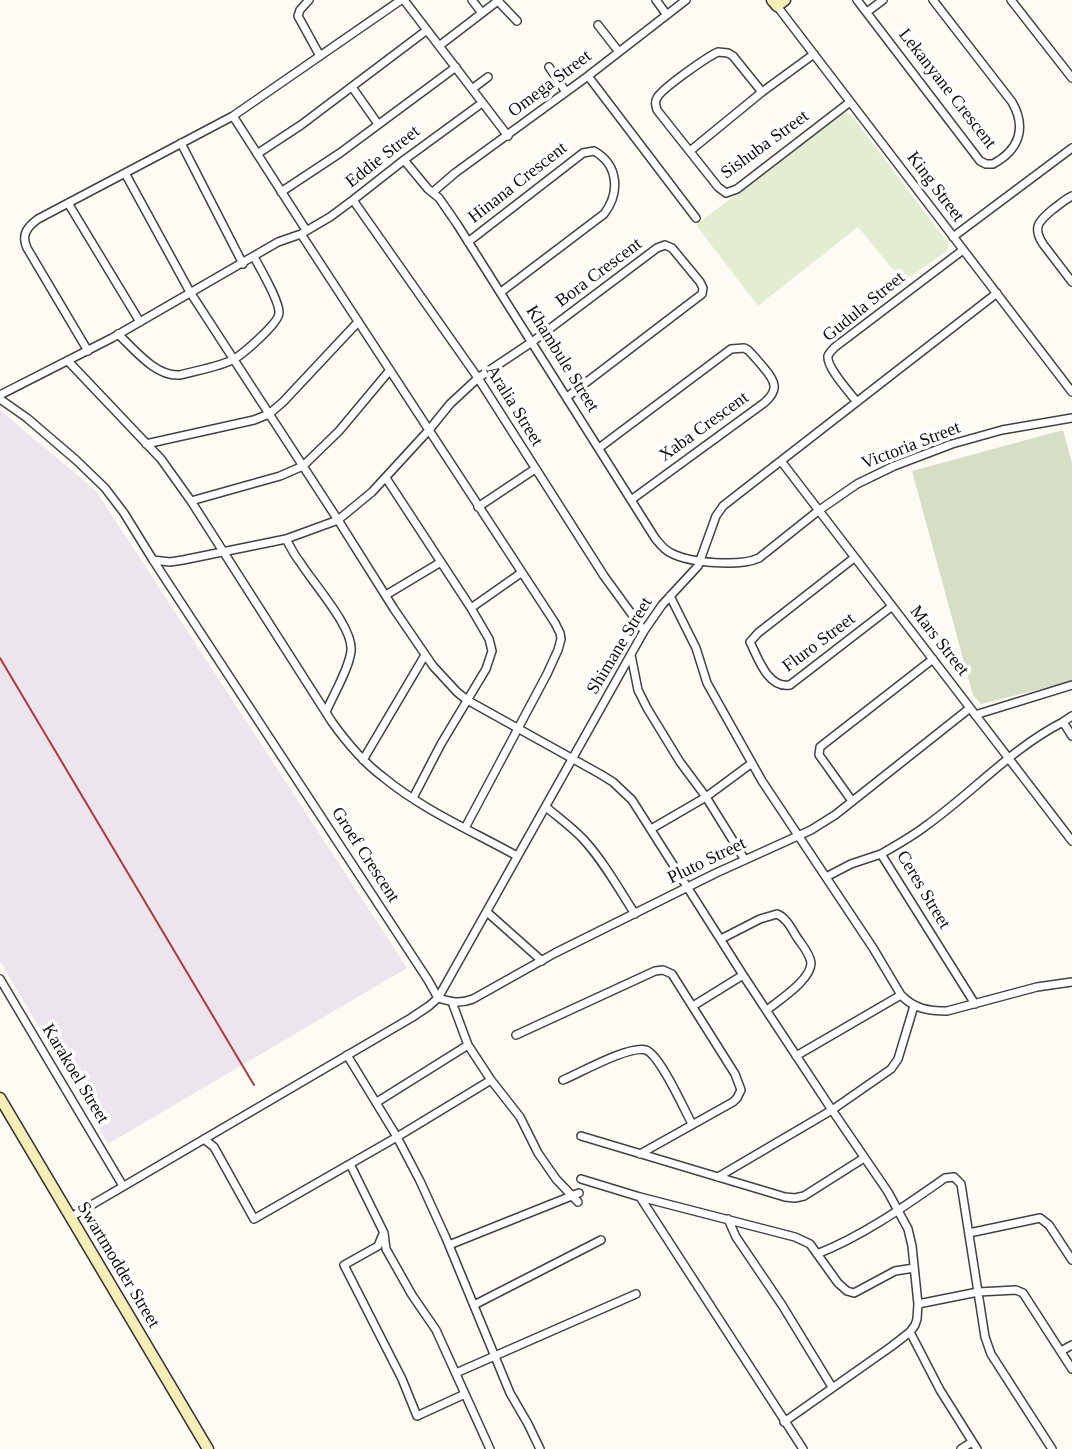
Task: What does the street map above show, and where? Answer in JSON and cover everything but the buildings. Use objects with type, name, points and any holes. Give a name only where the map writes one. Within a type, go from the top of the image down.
[{"type":"main road","name":"Swartmodder Street","points":[[0,1098],[208,1449]]},
{"type":"street","points":[[309,0],[298,15],[320,56]]},
{"type":"street","points":[[88,351],[24,242],[30,224],[233,116],[402,0],[508,136]]},
{"type":"street","points":[[472,0],[482,13]]},
{"type":"street","points":[[439,46],[499,0],[517,21]]},
{"type":"street","points":[[656,0],[667,15]]},
{"type":"street","name":"Omega Street","points":[[433,192],[686,0]]},
{"type":"street","name":"Lekanyane Crescent","points":[[857,0],[978,158],[983,163],[993,164],[1010,150],[1017,139],[1019,114],[933,0]]},
{"type":"street","points":[[867,12],[883,0]]},
{"type":"street","points":[[1012,0],[1072,78]]},
{"type":"street","name":"King Street","points":[[778,2],[850,102],[1072,392]]},
{"type":"street","points":[[598,25],[619,52]]},
{"type":"street","points":[[257,154],[301,125],[427,30]]},
{"type":"street","name":"Sishuba Street","points":[[762,92],[733,56],[718,52],[684,75],[656,100],[657,110],[720,190],[726,193],[731,192],[850,102]]},
{"type":"street","points":[[690,151],[762,92],[814,54]]},
{"type":"street","points":[[281,192],[340,153],[456,67]]},
{"type":"street","points":[[550,67],[566,92]]},
{"type":"street","points":[[587,76],[696,218]]},
{"type":"street","points":[[472,89],[488,77]]},
{"type":"street","points":[[352,87],[378,124]]},
{"type":"street","name":"Eddie Street","points":[[0,397],[88,351],[278,242],[303,232],[330,216],[482,103]]},
{"type":"street","points":[[233,116],[358,322],[560,634],[561,639],[547,674],[465,828]]},
{"type":"street","points":[[181,143],[243,264]]},
{"type":"street","points":[[953,237],[1072,148]]},
{"type":"street","name":"Hinana Crescent","points":[[468,242],[583,153],[594,151],[609,165],[615,178],[615,186],[611,202],[604,214],[501,292]]},
{"type":"street","name":"Khambule Street","points":[[404,160],[441,201],[660,544],[684,558],[701,560]]},
{"type":"street","points":[[125,173],[190,292],[425,655],[449,685],[467,700],[600,774],[632,800],[898,1211],[908,1230],[912,1246],[917,1320],[910,1332],[784,1422]]},
{"type":"street","points":[[1072,196],[1042,218],[1037,229],[1039,238],[1072,282]]},
{"type":"street","name":"Aralia Street","points":[[353,200],[478,378],[604,576],[644,631]]},
{"type":"street","points":[[68,203],[140,322]]},
{"type":"street","name":"Bora Crescent","points":[[338,520],[386,478],[450,404],[478,378],[532,342],[662,246],[672,248],[700,282],[703,290],[699,297],[567,397]]},
{"type":"street","name":"Gudula Street","points":[[857,402],[830,367],[829,354],[963,250]]},
{"type":"street","points":[[118,334],[158,370],[172,376],[233,360],[271,328],[279,312],[254,257]]},
{"type":"street","name":"Shimane Street","points":[[438,998],[644,631],[654,615],[698,566],[713,523],[723,506],[997,293]]},
{"type":"street","points":[[146,444],[269,414],[358,322]]},
{"type":"street","name":"Xaba Crescent","points":[[599,448],[731,349],[748,350],[771,376],[774,390],[765,403],[631,499]]},
{"type":"street","points":[[68,361],[171,472],[326,712],[363,760],[413,798],[517,856]]},
{"type":"street","points":[[191,501],[280,476],[303,466],[339,431],[390,370]]},
{"type":"street","name":"Groef Crescent","points":[[0,397],[113,496],[438,998]]},
{"type":"street","name":"Victoria Street","points":[[701,560],[730,564],[750,562],[857,484],[894,466],[952,444],[1002,430],[1072,418]]},
{"type":"street","name":"Mars Street","points":[[781,461],[1072,841]]},
{"type":"street","points":[[478,507],[535,468]]},
{"type":"street","points":[[386,478],[471,608],[489,639],[492,652],[486,669],[413,798]]},
{"type":"street","points":[[153,560],[183,560],[285,538],[338,520]]},
{"type":"street","points":[[285,538],[335,612],[351,645],[350,657],[326,712]]},
{"type":"street","points":[[684,558],[688,568],[687,577]]},
{"type":"street","name":"Fluro Street","points":[[855,558],[750,642],[768,676],[776,684],[790,685],[891,607]]},
{"type":"street","points":[[386,595],[441,562]]},
{"type":"street","points":[[471,608],[521,573]]},
{"type":"street","points":[[670,596],[696,648],[707,682],[762,781],[827,877],[901,995],[914,1006],[947,1011],[1037,987],[1072,982]]},
{"type":"street","points":[[363,760],[425,655]]},
{"type":"street","points":[[631,655],[639,690],[647,708],[745,860]]},
{"type":"street","points":[[852,801],[819,755],[820,747],[933,659]]},
{"type":"street","points":[[973,712],[1072,685]]},
{"type":"street","name":"Pluto Street","points":[[452,1002],[473,999],[688,887],[821,824],[973,712]]},
{"type":"street","name":"Ceres Street","points":[[975,1004],[881,854],[928,825],[1007,759],[1072,716]]},
{"type":"street","points":[[1063,722],[1072,736]]},
{"type":"street","points":[[651,829],[706,797],[752,763]]},
{"type":"street","points":[[546,807],[590,848],[635,914]]},
{"type":"street","points":[[827,877],[851,864],[881,854]]},
{"type":"street","points":[[487,912],[542,961]]},
{"type":"street","points":[[721,939],[760,919],[777,914],[785,919],[807,952],[811,964],[803,981],[767,1010]]},
{"type":"street","points":[[516,1035],[660,970],[667,970],[672,974],[735,1074],[741,1090],[733,1102],[640,1154]]},
{"type":"street","points":[[693,1006],[743,975]]},
{"type":"street","name":"Karakoel Street","points":[[0,979],[123,1186]]},
{"type":"street","points":[[796,1056],[901,995]]},
{"type":"street","points":[[71,1217],[422,1011],[438,998],[452,1002],[468,1045],[520,1118],[538,1153],[556,1179],[578,1202]]},
{"type":"street","points":[[718,1177],[832,1110],[895,1064],[914,1006]]},
{"type":"street","points":[[377,1102],[468,1045]]},
{"type":"street","points":[[564,1080],[634,1049],[646,1050],[658,1060],[692,1124]]},
{"type":"street","points":[[347,1055],[421,1181],[510,1393],[540,1449]]},
{"type":"street","points":[[204,1139],[214,1147],[254,1219],[491,1080]]},
{"type":"street","points":[[582,1136],[795,1198],[804,1196],[864,1158]]},
{"type":"street","points":[[350,1164],[384,1233],[386,1249],[436,1330],[491,1449]]},
{"type":"street","points":[[817,1254],[839,1245],[898,1211],[945,1178],[954,1177],[961,1184],[990,1354],[1052,1449]]},
{"type":"street","points":[[449,1245],[580,1185],[643,1196],[700,1297]]},
{"type":"street","points":[[580,1185],[640,1197],[795,1237],[810,1244],[838,1283],[854,1293],[895,1271],[914,1268]]},
{"type":"street","points":[[640,1197],[803,1449]]},
{"type":"street","points":[[970,1233],[1040,1218],[1049,1225],[1072,1260]]},
{"type":"street","points":[[728,1219],[736,1237],[832,1387]]},
{"type":"street","points":[[384,1233],[378,1246],[344,1265],[402,1379],[417,1416],[466,1394]]},
{"type":"street","points":[[474,1306],[601,1240]]},
{"type":"street","points":[[918,1304],[978,1292],[1016,1290],[1023,1293],[1072,1369]]},
{"type":"street","points":[[456,1373],[636,1294]]},
{"type":"street","points":[[910,1332],[940,1390],[974,1446],[961,1449]]},
{"type":"street","points":[[1061,1351],[1072,1345]]},
{"type":"shaded area","points":[[0,410],[96,491],[407,968],[108,1144],[0,961]]},
{"type":"green space","points":[[843,112],[851,115],[948,243],[948,250],[903,282],[858,227],[758,306],[696,225]]},
{"type":"green space","points":[[1063,430],[1072,463],[1072,681],[981,704],[973,695],[912,471]]},
{"type":"railway","points":[[0,658],[254,1085]]}]
